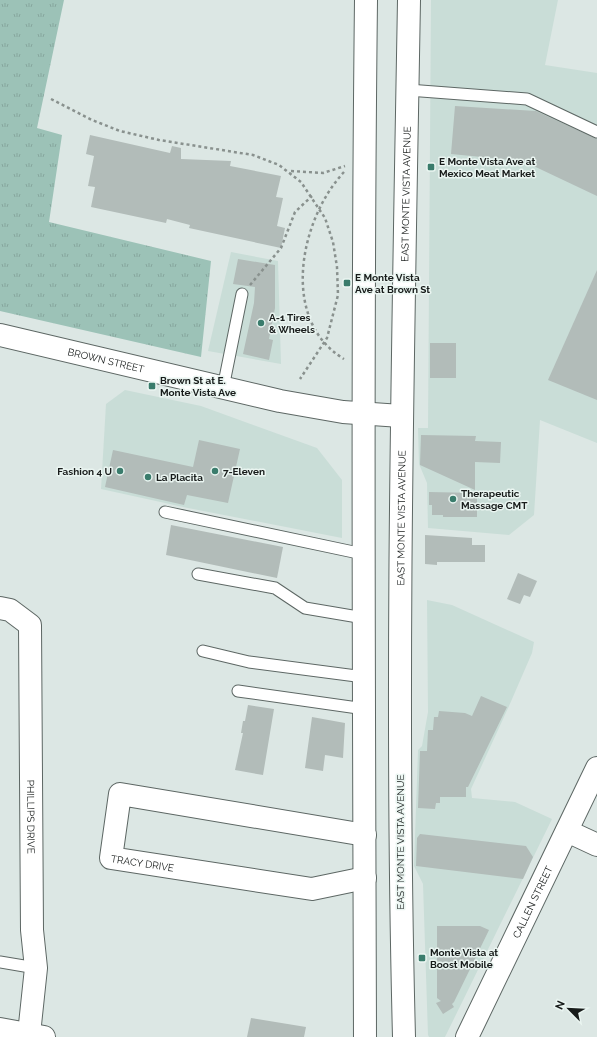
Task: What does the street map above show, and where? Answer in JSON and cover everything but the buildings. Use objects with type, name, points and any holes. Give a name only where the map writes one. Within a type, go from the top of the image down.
[{"type":"main road","points":[[365,1037],[363,554],[366,0]]},
{"type":"main road","name":"EAST MONTE VISTA AVENUE","points":[[404,1037],[399,819],[401,416],[409,0]]},
{"type":"main road","name":"BROWN STREET","points":[[0,335],[280,401],[343,412],[401,416]]},
{"type":"main road","name":"PHILLIPS DRIVE","points":[[5,609],[30,625],[32,930],[36,968],[37,1035]]},
{"type":"main road","name":"CALLEN STREET","points":[[467,1037],[597,768]]},
{"type":"main road","name":"TRACY DRIVE","points":[[365,835],[120,794],[111,858],[312,889],[365,878]]},
{"type":"main road","points":[[567,831],[597,845]]},
{"type":"main road","points":[[0,1029],[37,1035]]},
{"type":"lane","points":[[408,90],[527,99],[597,132]]},
{"type":"lane","points":[[223,388],[242,294]]},
{"type":"lane","points":[[165,512],[363,554]]},
{"type":"lane","points":[[198,574],[275,588],[305,608],[364,618]]},
{"type":"lane","points":[[203,651],[249,662],[364,677]]},
{"type":"lane","points":[[238,691],[364,708]]},
{"type":"lane","points":[[0,962],[36,968]]},
{"type":"path","points":[[51,99],[92,120],[120,130],[172,143],[253,155],[279,165],[301,182],[320,208],[333,242],[337,267],[338,295],[325,343],[300,379]]},
{"type":"path","points":[[288,171],[323,173],[337,170],[349,165],[334,183],[320,208],[310,233],[304,257],[302,279],[305,302],[312,324],[325,343],[338,356],[348,362]]},
{"type":"path","points":[[242,294],[281,248],[295,212],[312,196]]},
{"type":"shaded area","points":[[431,0],[558,0],[545,65],[597,73],[597,443],[540,420],[534,515],[509,535],[428,528],[427,483],[419,464],[418,428],[428,428]]},
{"type":"shaded area","points":[[231,252],[278,261],[281,364],[208,351]]},
{"type":"shaded area","points":[[125,390],[201,406],[317,448],[342,480],[342,538],[188,508],[101,489],[106,404]]},
{"type":"shaded area","points":[[427,600],[452,605],[534,642],[532,653],[471,789],[472,798],[515,802],[552,819],[445,1037],[429,1037],[428,1035],[423,884],[414,866],[418,750],[422,746],[428,712]]},
{"type":"green space","points":[[0,0],[64,0],[37,128],[62,135],[49,222],[211,261],[201,357],[0,311]]},
{"type":"place","name":"E Monte Vista Ave at Mexico Meat Market","points":[[431,167]]},
{"type":"place","name":"E Monte Vista Ave at Brown St","points":[[347,283]]},
{"type":"place","name":"A-1 Tires & Wheels","points":[[261,323]]},
{"type":"place","name":"Brown St at E. Monte Vista Ave","points":[[152,386]]},
{"type":"place","name":"Fashion 4 U","points":[[120,471]]},
{"type":"place","name":"7-Eleven","points":[[215,471]]},
{"type":"place","name":"La Placita","points":[[148,477]]},
{"type":"place","name":"Therapeutic Massage CMT","points":[[453,499]]},
{"type":"place","name":"Monte Vista at Boost Mobile","points":[[422,958]]}]
